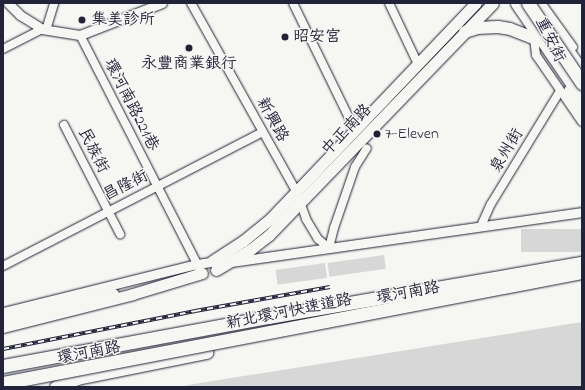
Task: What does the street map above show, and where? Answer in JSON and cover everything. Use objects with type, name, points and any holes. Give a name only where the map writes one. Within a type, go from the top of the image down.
[{"type":"highway","points":[[528,3],[582,83]]},
{"type":"highway","points":[[515,6],[582,99]]},
{"type":"highway","name":"新北環河快速道路","points":[[3,366],[268,317],[582,263]]},
{"type":"highway","points":[[3,374],[582,267]]},
{"type":"highway","name":"新北環河快速道路","points":[[3,383],[260,335],[582,272]]},
{"type":"highway","points":[[56,387],[78,378],[206,352],[260,335]]},
{"type":"main road","name":"中正南路","points":[[214,266],[232,262],[269,235],[298,197],[355,130],[476,3]]},
{"type":"main road","name":"中正南路","points":[[214,266],[298,197],[493,3]]},
{"type":"main road","points":[[538,5],[582,71]]},
{"type":"main road","name":"重安街","points":[[515,6],[534,38]]},
{"type":"main road","points":[[465,32],[477,28],[498,27],[510,29],[534,38],[582,108]]},
{"type":"main road","points":[[3,327],[133,294],[200,269]]},
{"type":"street","points":[[8,3],[20,15],[44,30],[80,35],[162,3]]},
{"type":"street","points":[[3,49],[44,30],[54,3]]},
{"type":"street","name":"新興路","points":[[191,3],[298,197],[306,219],[318,239],[329,248]]},
{"type":"street","points":[[293,3],[355,130]]},
{"type":"street","points":[[389,3],[418,64]]},
{"type":"street","name":"重安街","points":[[538,5],[544,28],[582,83]]},
{"type":"street","name":"重安街","points":[[538,5],[582,61]]},
{"type":"street","name":"環河南路221巷","points":[[80,35],[200,269]]},
{"type":"street","name":"重安街","points":[[534,38],[536,55],[582,122]]},
{"type":"street","name":"泉州街","points":[[481,226],[491,204],[560,91]]},
{"type":"street","name":"民族街","points":[[64,125],[120,234]]},
{"type":"street","name":"昌隆街","points":[[3,266],[263,132]]},
{"type":"street","points":[[329,248],[334,228],[355,167],[367,148]]},
{"type":"street","points":[[232,262],[582,212]]},
{"type":"street","name":"環河南路","points":[[3,363],[582,256]]},
{"type":"street","points":[[3,312],[214,266]]},
{"type":"street","points":[[3,320],[175,278],[200,269]]},
{"type":"street","name":"環河南路","points":[[3,383],[125,362],[582,275]]},
{"type":"street","points":[[121,340],[125,362]]},
{"type":"shaded area","points":[[521,229],[582,229],[582,252],[521,252]]},
{"type":"shaded area","points":[[384,255],[386,269],[330,277],[328,263]]},
{"type":"shaded area","points":[[325,263],[327,278],[278,285],[275,270]]},
{"type":"shaded area","points":[[582,322],[582,387],[179,387],[194,384]]},
{"type":"railway","points":[[3,349],[195,311],[330,287]]},
{"type":"place","name":"集美診所","points":[[82,20]]},
{"type":"place","name":"昭安宮","points":[[285,37]]},
{"type":"place","name":"永豐商業銀行","points":[[189,48]]},
{"type":"place","name":"7-Eleven","points":[[377,134]]}]
